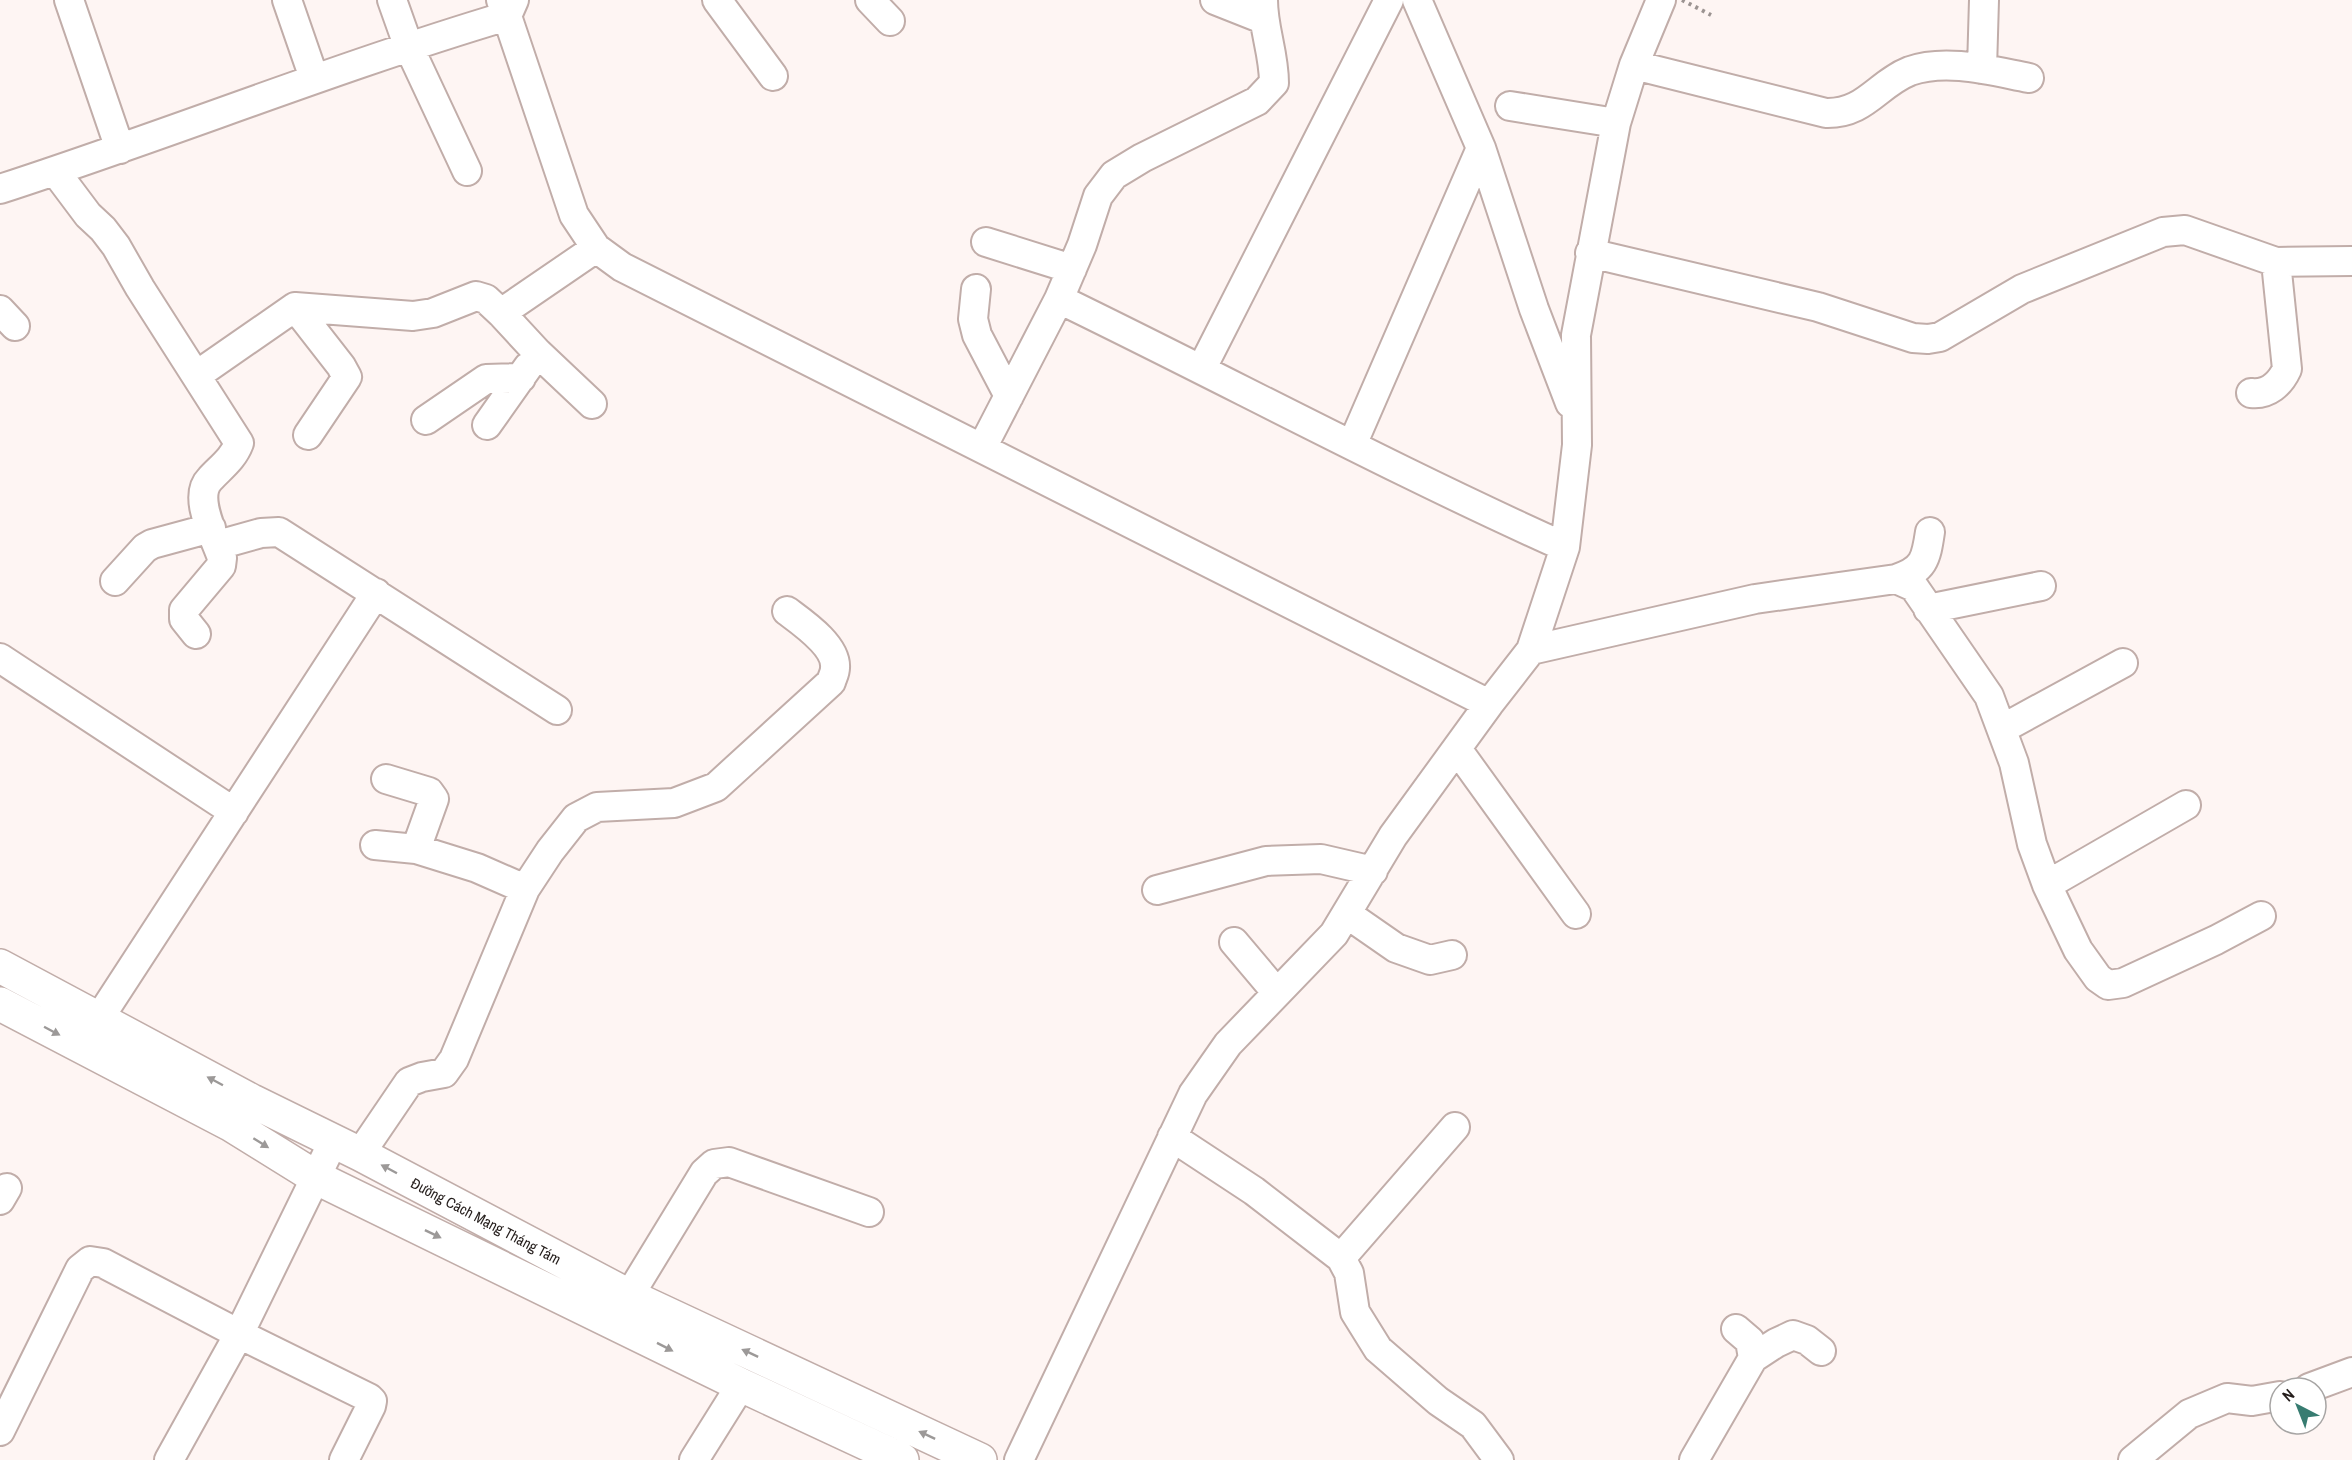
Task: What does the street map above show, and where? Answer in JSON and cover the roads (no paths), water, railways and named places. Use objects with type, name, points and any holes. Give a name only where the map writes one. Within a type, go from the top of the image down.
[{"type":"main road","name":"Đường Cách Mạng Tháng Tám","points":[[0,966],[347,1148],[624,1310],[741,1385],[902,1460]]},
{"type":"main road","name":"Đường Cách Mạng Tháng Tám","points":[[0,1004],[230,1124],[317,1178],[980,1460]]},
{"type":"street","points":[[69,0],[120,149]]},
{"type":"street","points":[[287,0],[314,78]]},
{"type":"street","points":[[392,0],[408,45],[467,171]]},
{"type":"street","points":[[717,0],[773,76]]},
{"type":"street","points":[[870,0],[890,21]]},
{"type":"street","points":[[982,448],[1059,299],[1098,196],[1114,175],[1142,158],[1257,101],[1274,83],[1274,60],[1263,9],[1215,0]]},
{"type":"street","points":[[1202,368],[1389,0]]},
{"type":"street","points":[[1417,0],[1481,148],[1534,309],[1577,419]]},
{"type":"street","points":[[1019,1460],[1193,1094],[1228,1044],[1334,934],[1393,836],[1531,650],[1565,547],[1576,455],[1576,335],[1616,123],[1634,65],[1661,0]]},
{"type":"street","points":[[1982,69],[1984,0]]},
{"type":"street","points":[[0,189],[120,149],[408,45],[507,5],[574,215],[596,248],[622,267],[1489,704]]},
{"type":"street","points":[[1634,65],[1826,113],[1842,113],[1854,109],[1911,71],[1939,65],[1982,69],[2029,78]]},
{"type":"street","points":[[1510,106],[1616,123]]},
{"type":"street","points":[[1352,445],[1481,148]]},
{"type":"street","points":[[55,171],[88,216],[103,229],[116,246],[140,288],[239,443],[235,455],[207,481],[202,493],[203,504],[222,558],[221,566],[184,610],[184,619],[195,634]]},
{"type":"street","points":[[1590,253],[1818,307],[1913,338],[1928,339],[1940,337],[2022,289],[2163,232],[2185,230],[2276,262],[2352,261]]},
{"type":"street","points":[[986,242],[1072,269]]},
{"type":"street","points":[[501,313],[596,248]]},
{"type":"street","points":[[2251,393],[2261,394],[2273,387],[2282,379],[2287,369],[2276,262]]},
{"type":"street","points":[[976,289],[973,319],[977,335],[1009,396]]},
{"type":"street","points":[[197,375],[295,307],[413,316],[433,313],[476,296],[486,299],[592,404]]},
{"type":"street","points":[[1059,299],[1202,368],[1470,504],[1565,547]]},
{"type":"street","points":[[295,307],[347,377],[308,435]]},
{"type":"street","points":[[487,426],[538,353]]},
{"type":"street","points":[[426,420],[486,379],[520,378]]},
{"type":"street","points":[[115,581],[145,548],[152,544],[279,532],[557,710]]},
{"type":"street","points":[[1531,650],[1755,599],[1896,579],[1911,574],[1920,567],[1927,553],[1930,532]]},
{"type":"street","points":[[1896,579],[1914,587],[1989,696],[2014,762],[2032,844],[2047,885],[2078,950],[2098,978],[2108,985],[2122,983],[2216,940],[2261,916]]},
{"type":"street","points":[[1928,609],[2041,586]]},
{"type":"street","points":[[81,1046],[376,593]]},
{"type":"street","points":[[169,1460],[238,1334],[317,1178],[409,1082],[444,1073],[454,1059],[525,889],[550,850],[576,818],[597,807],[674,803],[716,787],[831,682],[836,668],[832,654],[815,632],[787,611]]},
{"type":"street","points":[[0,658],[234,812]]},
{"type":"street","points":[[2002,729],[2123,663]]},
{"type":"street","points":[[1457,749],[1576,914]]},
{"type":"street","points":[[386,779],[429,792],[434,799],[416,849]]},
{"type":"street","points":[[2047,885],[2186,805]]},
{"type":"street","points":[[375,845],[416,849],[477,868],[525,889]]},
{"type":"street","points":[[1157,890],[1266,861],[1321,859],[1373,871]]},
{"type":"street","points":[[1347,914],[1396,948],[1430,960],[1452,955]]},
{"type":"street","points":[[1234,942],[1277,993]]},
{"type":"street","points":[[1341,1258],[1455,1126]]},
{"type":"street","points":[[1172,1137],[1254,1191],[1341,1258],[1349,1272],[1355,1312],[1378,1349],[1438,1401],[1473,1425],[1499,1460]]},
{"type":"street","points":[[624,1310],[692,1191],[704,1173],[714,1164],[729,1162],[868,1212]]},
{"type":"street","points":[[0,1431],[80,1269],[90,1261],[104,1263],[372,1401],[344,1460]]},
{"type":"street","points":[[1736,1329],[1750,1341],[1753,1358]]},
{"type":"street","points":[[1694,1460],[1753,1358],[1793,1335],[1821,1351]]},
{"type":"street","points":[[2328,1381],[2352,1372]]},
{"type":"street","points":[[694,1460],[741,1385]]},
{"type":"street","points":[[2133,1460],[2189,1414],[2227,1398],[2252,1401],[2268,1398]]}]
